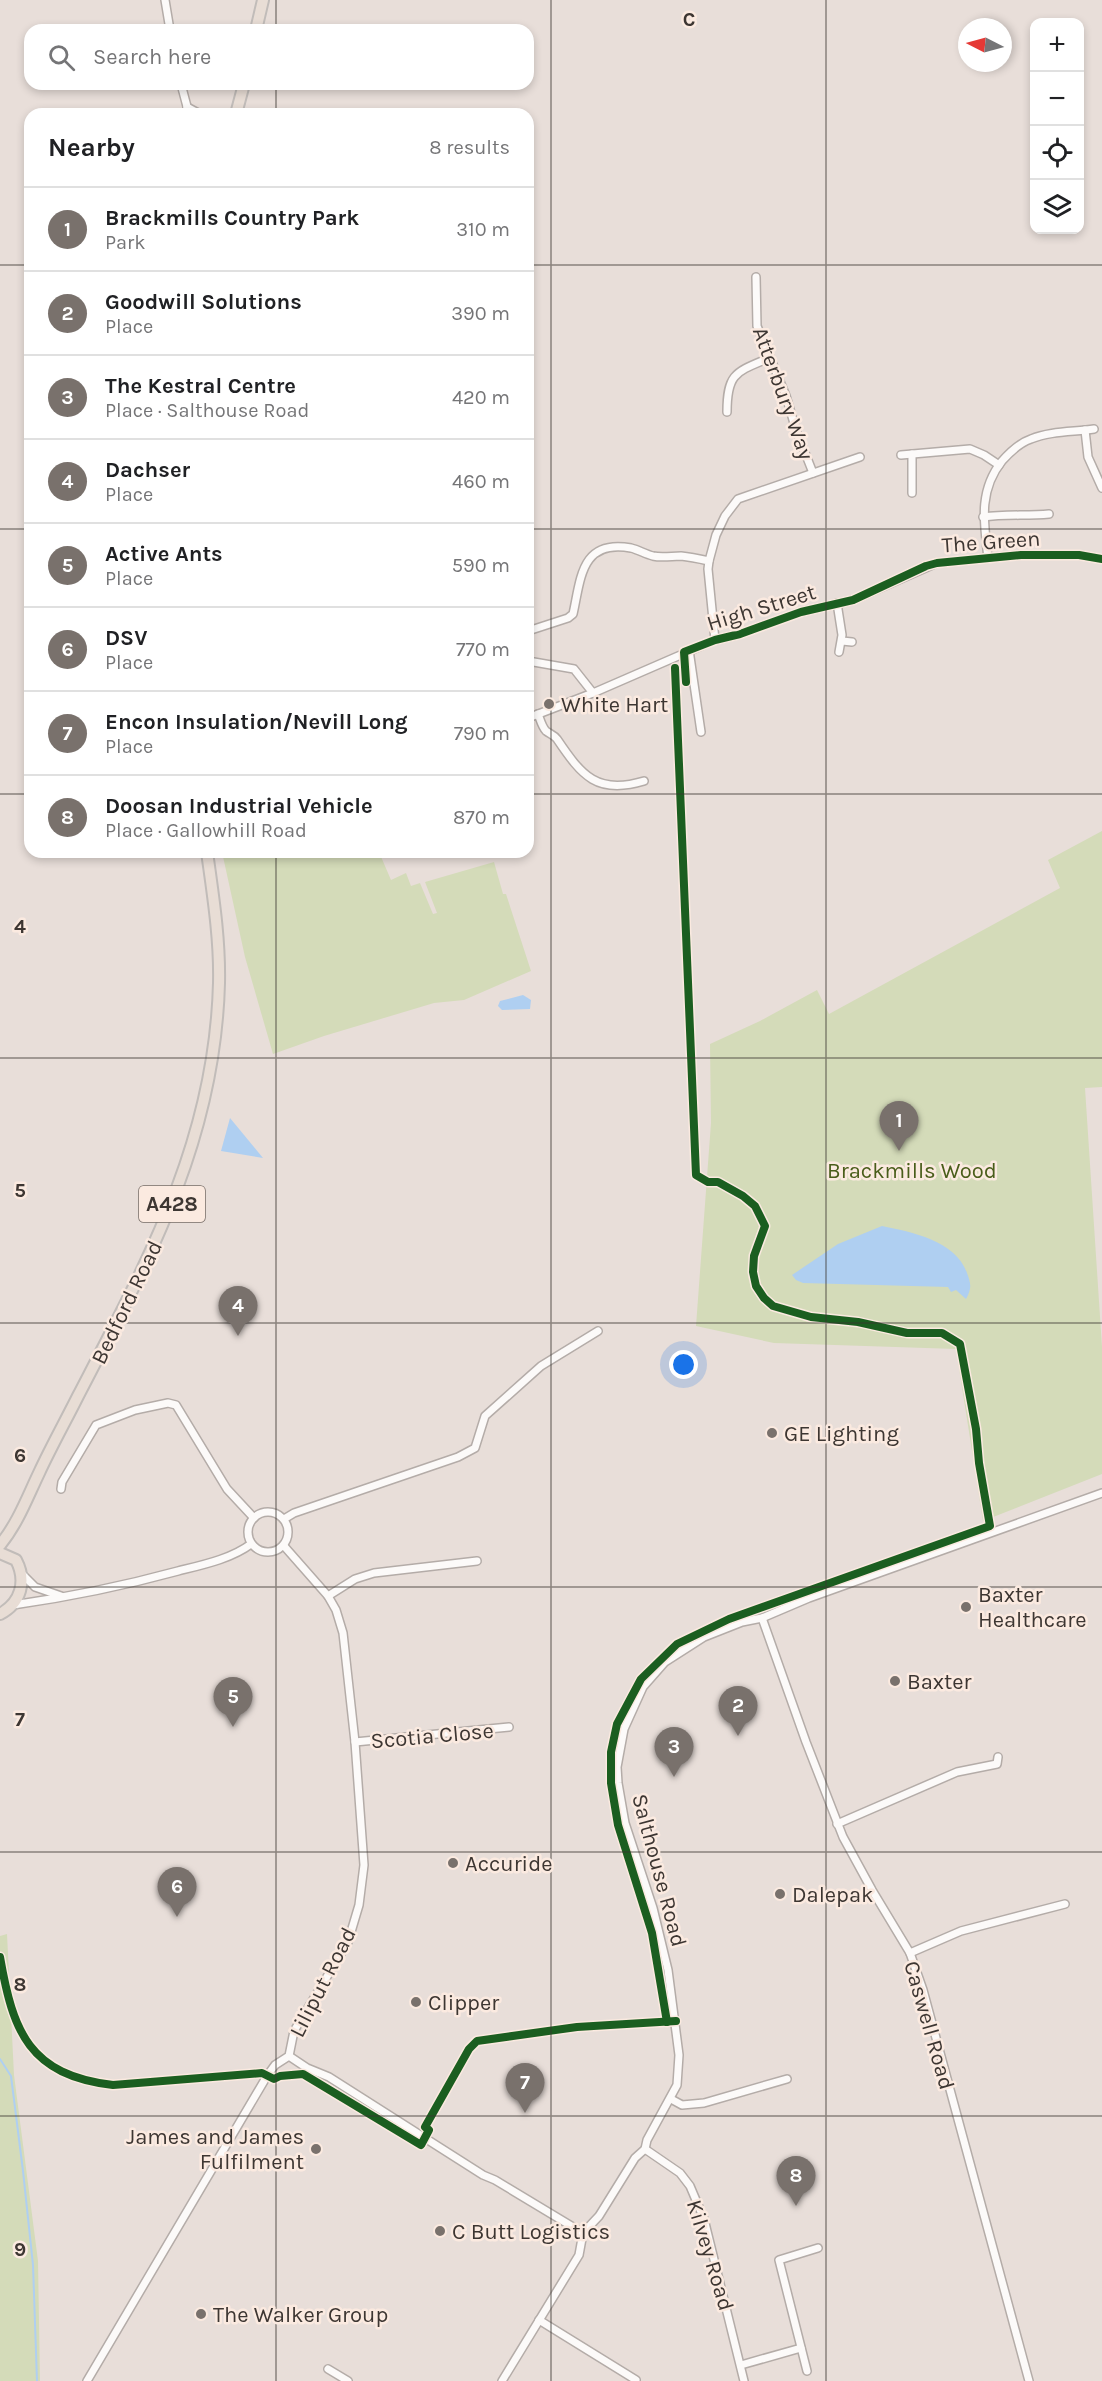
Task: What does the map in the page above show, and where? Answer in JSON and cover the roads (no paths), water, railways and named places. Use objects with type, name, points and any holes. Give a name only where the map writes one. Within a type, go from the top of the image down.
[{"type":"highway","points":[[257,24],[263,0]]},
{"type":"highway","points":[[238,108],[242,90]]},
{"type":"highway","name":"Bedford Road","points":[[0,1545],[14,1526],[142,1271],[171,1206],[192,1144],[209,1078],[219,983],[217,928],[208,858]]},
{"type":"highway","name":"Bedford Road","points":[[14,1526],[12,1542],[21,1574]]},
{"type":"highway","points":[[0,1553],[16,1560]]},
{"type":"highway","points":[[0,1614],[13,1605],[20,1591],[21,1574]]},
{"type":"street","points":[[165,0],[169,24]]},
{"type":"street","points":[[183,90],[187,108]]},
{"type":"street","name":"Atterbury Way","points":[[756,277],[757,326],[786,396],[813,473]]},
{"type":"street","points":[[727,412],[727,389],[733,377],[746,368],[770,358]]},
{"type":"street","points":[[988,558],[983,517],[984,499],[988,484],[999,465],[1009,453],[1032,438],[1094,429]]},
{"type":"street","points":[[1085,430],[1088,458],[1102,488]]},
{"type":"street","points":[[901,455],[970,449],[999,465]]},
{"type":"street","points":[[912,454],[912,493]]},
{"type":"street","points":[[715,640],[709,561],[716,535],[725,516],[738,499],[860,457]]},
{"type":"street","points":[[983,517],[1005,514],[1021,516],[1049,514]]},
{"type":"street","points":[[534,629],[568,618],[573,614],[584,569],[594,552],[618,547],[637,549],[654,556],[683,556],[709,561]]},
{"type":"street","name":"The Green","points":[[853,600],[937,563],[988,558],[1079,555],[1102,559]]},
{"type":"street","name":"High Street","points":[[534,716],[593,693],[715,640],[740,634],[801,612],[853,600]]},
{"type":"street","points":[[837,603],[842,641],[839,652]]},
{"type":"street","points":[[842,641],[852,642]]},
{"type":"street","points":[[689,650],[701,732]]},
{"type":"street","points":[[534,663],[574,669],[593,693]]},
{"type":"street","points":[[538,714],[546,731],[556,737],[581,773],[597,782],[615,787],[644,781]]},
{"type":"street","points":[[285,1520],[294,1513],[458,1457],[475,1448],[485,1416],[541,1366],[597,1331]]},
{"type":"street","points":[[61,1489],[62,1482],[96,1425],[135,1410],[168,1403],[176,1406],[227,1489],[254,1518]]},
{"type":"street","name":"Salthouse Road","points":[[502,2381],[579,2255],[583,2234],[599,2216],[635,2158],[645,2150],[647,2140],[671,2099],[676,2085],[679,2055],[674,2004],[653,1908],[625,1823],[618,1783],[618,1752],[625,1723],[643,1687],[665,1662],[704,1637],[742,1622],[762,1618],[809,1598],[1102,1493]]},
{"type":"street","points":[[268,1512],[285,1520],[289,1536],[284,1546],[267,1553],[251,1544],[248,1532],[254,1518],[268,1512]]},
{"type":"street","points":[[13,1605],[113,1588],[194,1567],[234,1554],[251,1544]]},
{"type":"street","name":"Liliput Road","points":[[87,2381],[267,2076],[275,2065],[289,2056],[294,2031],[348,1942],[359,1905],[364,1865],[355,1742],[343,1633],[336,1610],[328,1596],[284,1546]]},
{"type":"street","points":[[328,1596],[355,1579],[374,1573],[477,1561]]},
{"type":"street","points":[[21,1574],[35,1587],[63,1596]]},
{"type":"street","name":"Caswell Road","points":[[762,1618],[837,1824],[872,1890],[910,1953],[923,1990],[1029,2381]]},
{"type":"street","name":"Scotia Close","points":[[355,1742],[509,1728]]},
{"type":"street","points":[[837,1824],[957,1773],[997,1764],[998,1757]]},
{"type":"street","points":[[910,1953],[961,1931],[1065,1904]]},
{"type":"street","points":[[289,2056],[307,2068],[329,2077],[483,2175],[583,2234]]},
{"type":"street","points":[[671,2099],[682,2105],[704,2103],[787,2079]]},
{"type":"street","name":"Kilvey Road","points":[[645,2150],[680,2173],[690,2186],[700,2209],[718,2267],[744,2381]]},
{"type":"street","points":[[807,2371],[778,2260],[818,2248]]},
{"type":"street","points":[[539,2320],[636,2380]]},
{"type":"street","points":[[741,2365],[801,2348]]},
{"type":"street","points":[[328,2369],[348,2381]]},
{"type":"water","points":[[523,995],[531,1000],[530,1009],[502,1010],[498,1006],[500,1001]]},
{"type":"water","points":[[230,1118],[263,1158],[221,1151]]},
{"type":"water","points":[[882,1226],[919,1235],[953,1253],[961,1262],[969,1280],[970,1289],[966,1299],[956,1290],[951,1292],[948,1287],[803,1283],[792,1275],[838,1244]]},
{"type":"waterway","points":[[0,2059],[11,2076],[23,2171],[33,2265],[37,2381]]},
{"type":"place","name":"White Hart","points":[[549,704]]},
{"type":"place","name":"Brackmills Country Park","points":[[899,1151]]},
{"type":"place","name":"Dachser","points":[[238,1336]]},
{"type":"place","name":"GE Lighting","points":[[772,1433]]},
{"type":"place","name":"Baxter Healthcare","points":[[966,1607]]},
{"type":"place","name":"Baxter","points":[[895,1681]]},
{"type":"place","name":"Active Ants","points":[[233,1727]]},
{"type":"place","name":"Goodwill Solutions","points":[[738,1736]]},
{"type":"place","name":"The Kestral Centre","points":[[674,1777]]},
{"type":"place","name":"Accuride","points":[[453,1863]]},
{"type":"place","name":"Dalepak","points":[[780,1894]]},
{"type":"place","name":"DSV","points":[[177,1917]]},
{"type":"place","name":"Clipper","points":[[416,2002]]},
{"type":"place","name":"Encon Insulation/Nevill Long","points":[[525,2113]]},
{"type":"place","name":"James and James Fulfilment","points":[[316,2149]]},
{"type":"place","name":"Doosan Industrial Vehicle","points":[[796,2206]]},
{"type":"place","name":"C Butt Logistics","points":[[440,2231]]},
{"type":"place","name":"The Walker Group","points":[[201,2314]]},
{"type":"park label","name":"Brackmills Wood","points":[[912,1170]]}]
